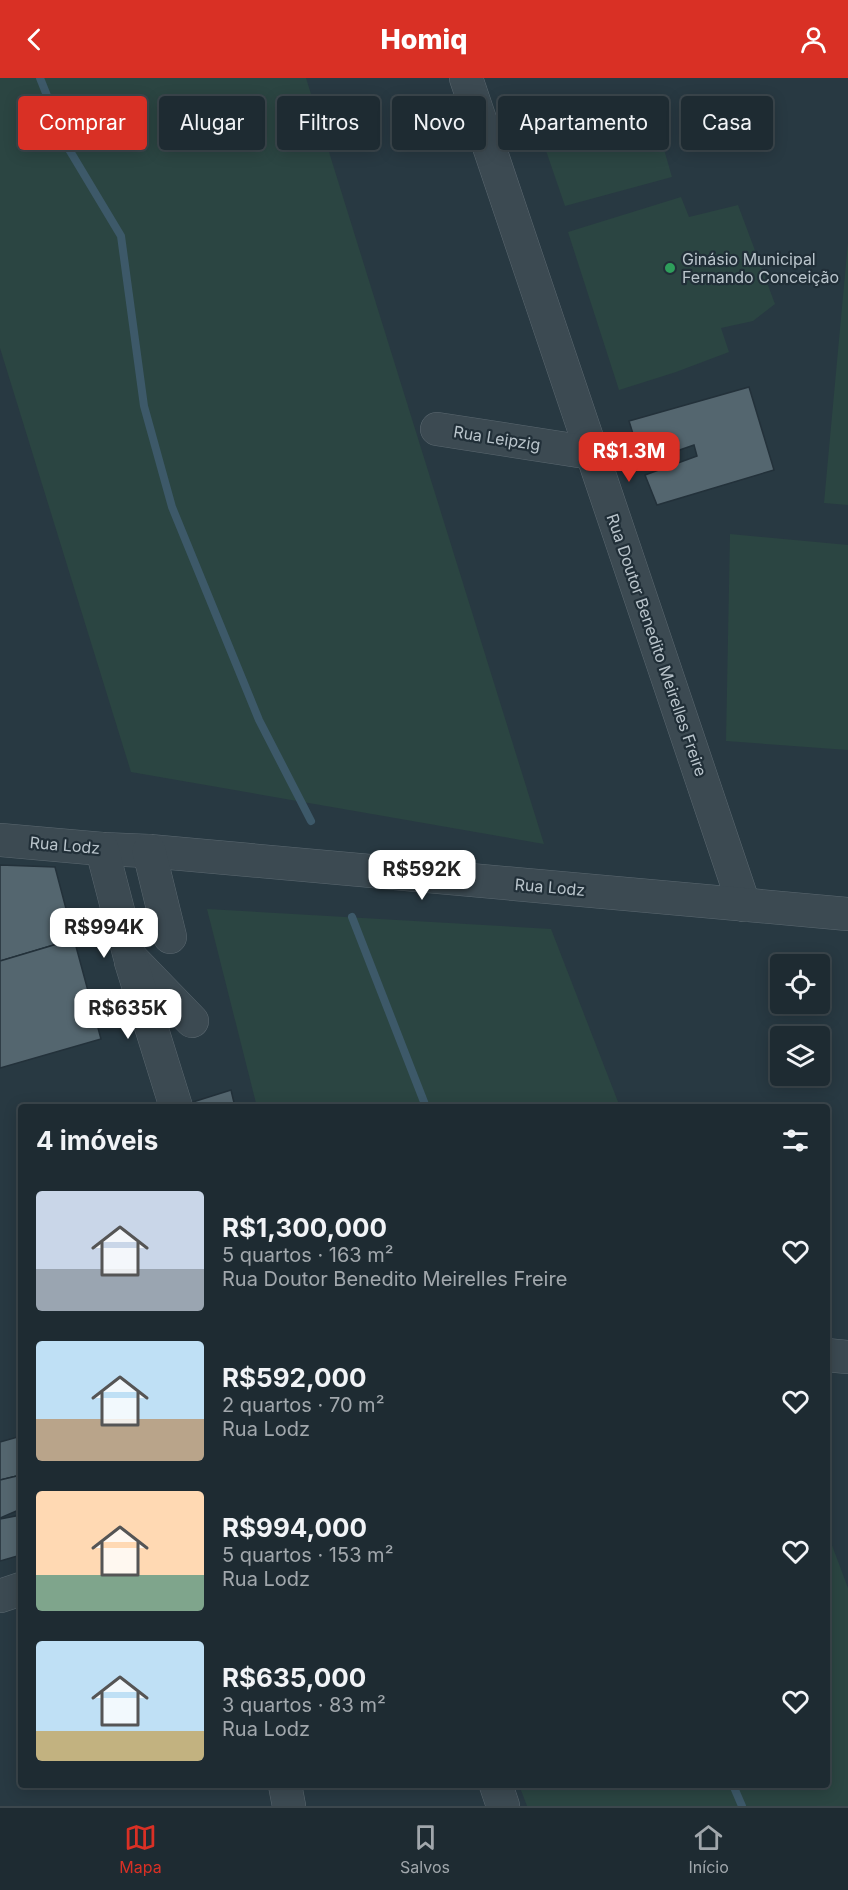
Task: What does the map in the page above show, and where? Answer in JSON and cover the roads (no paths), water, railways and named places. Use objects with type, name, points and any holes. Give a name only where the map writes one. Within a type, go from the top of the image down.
[{"type":"street","name":"Rua Doutor Benedito Meirelles Freire","points":[[466,78],[744,905]]},
{"type":"street","name":"Rua Leipzig","points":[[437,429],[592,453]]},
{"type":"street","name":"Rua Lodz","points":[[0,840],[149,851],[848,914]]},
{"type":"street","points":[[102,849],[130,957],[175,1104]]},
{"type":"street","points":[[149,851],[170,937]]},
{"type":"street","points":[[130,957],[192,1021]]},
{"type":"street","points":[[830,1355],[848,1357]]},
{"type":"street","points":[[0,1596],[18,1590]]},
{"type":"street","points":[[286,1788],[289,1806]]},
{"type":"street","points":[[497,1788],[503,1806]]},
{"type":"waterway","points":[[40,78],[67,146],[121,236],[144,406],[172,507],[259,720],[311,821]]},
{"type":"waterway","points":[[352,917],[425,1104]]},
{"type":"waterway","points":[[734,1788],[742,1806]]},
{"type":"place","name":"Ginásio Municipal Fernando Conceição","points":[[670,268]]}]
